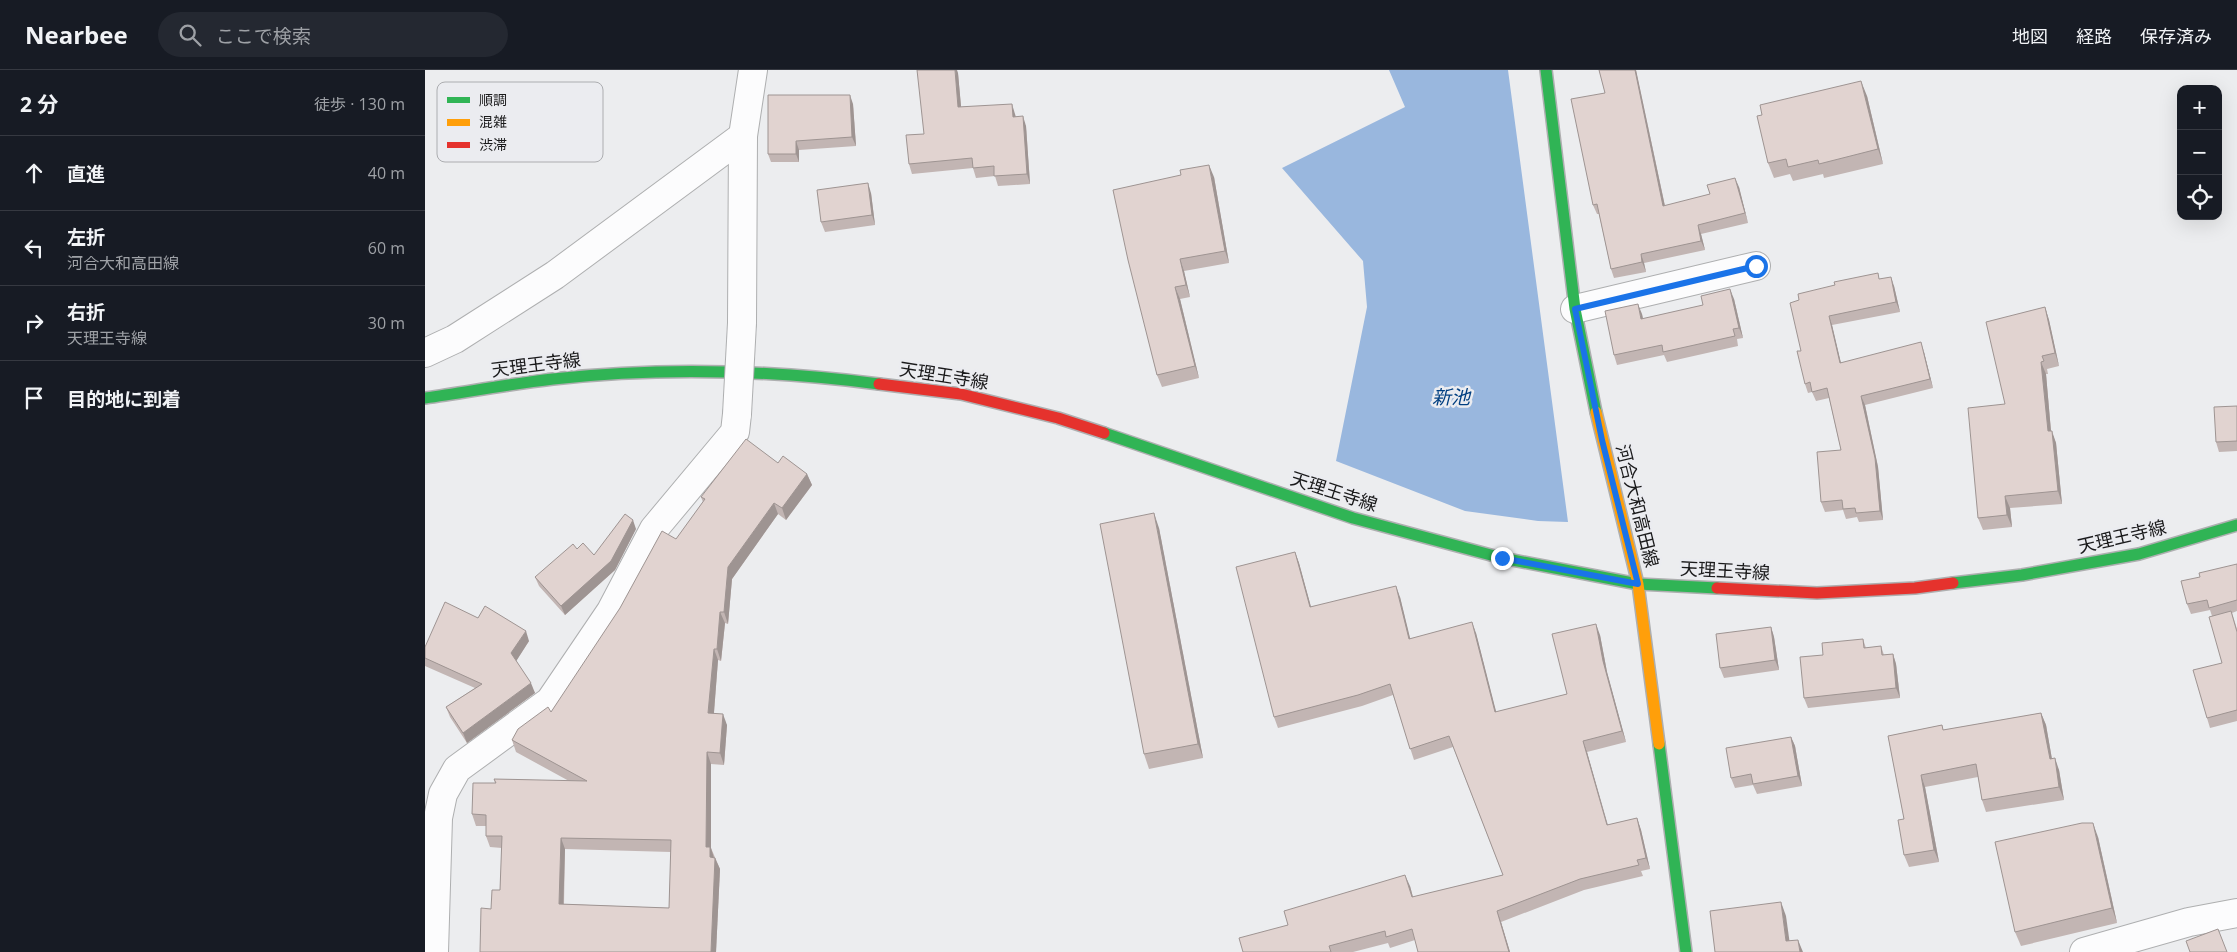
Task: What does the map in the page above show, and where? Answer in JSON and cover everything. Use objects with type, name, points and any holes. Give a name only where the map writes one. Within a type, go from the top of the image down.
[{"type":"main road","name":"河合大和高田線","points":[[1546,70],[1575,309],[1602,440],[1638,584],[1686,952]]},
{"type":"main road","name":"天理王寺線","points":[[425,398],[553,379],[681,371],[827,378],[961,394],[1058,418],[1353,518],[1502,558],[1638,584],[1817,593],[1915,588],[2022,575],[2139,554],[2237,525]]},
{"type":"street","points":[[434,952],[439,818],[443,794],[457,769],[550,701],[611,611],[654,529],[735,432],[742,324],[743,136],[753,70]]},
{"type":"street","points":[[425,353],[455,339],[555,275],[743,136]]},
{"type":"street","points":[[1575,309],[1756,266]]},
{"type":"street","points":[[2084,952],[2189,922],[2237,913]]},
{"type":"water","name":"新池","points":[[1389,70],[1508,70],[1568,522],[1538,521],[1465,511],[1336,461],[1367,307],[1363,261],[1282,168],[1405,107]]},
{"type":"building","points":[[917,70],[955,70],[958,107],[1012,104],[1013,117],[1023,116],[1027,174],[994,176],[994,166],[973,168],[972,158],[909,164],[906,135],[924,134]]},
{"type":"building","points":[[1599,70],[1635,70],[1663,206],[1710,194],[1707,185],[1735,178],[1745,213],[1698,225],[1701,241],[1641,254],[1642,262],[1611,269],[1597,204],[1593,205],[1571,99],[1605,93]]},
{"type":"building","points":[[1861,81],[1878,149],[1819,164],[1818,160],[1788,167],[1786,159],[1768,163],[1757,116],[1762,115],[1760,105]]},
{"type":"building","points":[[768,95],[850,95],[852,137],[796,141],[796,154],[768,154]]},
{"type":"building","points":[[1209,165],[1225,251],[1180,259],[1186,285],[1175,287],[1195,366],[1157,375],[1128,260],[1113,190],[1181,175],[1180,170]]},
{"type":"building","points":[[868,183],[872,215],[821,222],[817,190]]},
{"type":"building","points":[[1878,273],[1879,279],[1891,277],[1896,302],[1829,316],[1840,363],[1921,342],[1930,379],[1861,396],[1875,458],[1880,511],[1856,513],[1855,508],[1843,509],[1842,500],[1821,502],[1817,452],[1841,450],[1827,388],[1812,392],[1810,382],[1805,384],[1797,351],[1801,351],[1790,303],[1799,300],[1798,294],[1835,285],[1834,282]]},
{"type":"building","points":[[1730,289],[1739,328],[1733,329],[1735,336],[1663,352],[1662,345],[1614,355],[1605,311],[1638,304],[1641,319],[1703,305],[1701,296]]},
{"type":"building","points":[[2045,307],[2055,353],[2042,356],[2044,361],[2041,362],[2048,431],[2052,431],[2058,491],[2005,496],[2007,515],[1978,518],[1968,408],[2005,404],[1986,322]]},
{"type":"building","points":[[2237,406],[2237,441],[2216,442],[2214,407]]},
{"type":"building","points":[[746,439],[778,463],[783,456],[807,474],[782,508],[774,503],[728,567],[724,612],[720,612],[717,649],[714,649],[708,713],[723,714],[720,753],[707,752],[706,847],[710,847],[710,857],[715,858],[711,952],[480,952],[481,908],[491,909],[492,890],[500,890],[502,836],[486,836],[486,815],[472,814],[473,783],[496,783],[494,779],[587,781],[512,740],[518,729],[548,707],[551,712],[620,608],[662,531],[676,539],[705,499],[701,497]],"holes":[[[561,838],[671,840],[669,908],[559,904]]]},
{"type":"building","points":[[1154,513],[1198,744],[1144,754],[1100,524]]},
{"type":"building","points":[[625,514],[633,520],[611,561],[561,606],[535,577],[573,544],[577,549],[583,543],[594,555]]},
{"type":"building","points":[[1295,552],[1310,607],[1396,586],[1409,639],[1472,622],[1495,712],[1567,694],[1552,634],[1596,624],[1603,661],[1622,731],[1583,741],[1607,825],[1637,818],[1646,858],[1637,860],[1639,865],[1580,879],[1497,911],[1509,952],[1418,952],[1412,929],[1386,937],[1385,931],[1329,946],[1331,952],[1243,952],[1239,938],[1288,925],[1284,911],[1405,875],[1412,897],[1503,875],[1449,736],[1410,749],[1390,684],[1358,695],[1274,717],[1236,567]]},
{"type":"building","points":[[2237,564],[2237,600],[2209,608],[2207,600],[2187,604],[2181,581],[2200,577],[2199,573]]},
{"type":"building","points":[[445,602],[478,618],[485,606],[526,631],[511,653],[531,683],[463,733],[446,707],[482,684],[425,658],[425,647]]},
{"type":"building","points":[[2231,611],[2237,632],[2237,710],[2207,718],[2193,670],[2222,663],[2209,617]]},
{"type":"building","points":[[1771,627],[1775,660],[1720,668],[1716,634]]},
{"type":"building","points":[[1863,639],[1864,648],[1881,646],[1882,655],[1893,654],[1896,688],[1804,698],[1800,657],[1823,655],[1822,643]]},
{"type":"building","points":[[2041,713],[2050,759],[2055,758],[2059,787],[1982,800],[1976,764],[1921,775],[1934,850],[1904,855],[1898,820],[1904,819],[1888,736],[1942,725],[1943,730]]},
{"type":"building","points":[[1791,737],[1798,776],[1753,784],[1751,774],[1731,778],[1726,748]]},
{"type":"building","points":[[2082,823],[2093,823],[2112,908],[2015,932],[1995,842]]},
{"type":"building","points":[[1781,902],[1786,941],[1798,940],[1800,952],[1715,952],[1710,911]]},
{"type":"building","points":[[2218,929],[2227,952],[2190,952],[2186,941]]},
{"type":"traffic: fast","points":[[1546,70],[1575,309],[1596,412]]},
{"type":"traffic: fast","points":[[425,398],[553,379],[634,373],[757,373],[879,384]]},
{"type":"traffic: fast","points":[[1104,433],[1353,518],[1502,558],[1638,584],[1717,588]]},
{"type":"traffic: fast","points":[[1953,583],[2022,575],[2139,554],[2237,525]]},
{"type":"traffic: fast","points":[[1659,744],[1686,952]]},
{"type":"traffic: slow","points":[[1596,412],[1638,584],[1659,744]]},
{"type":"traffic: jam","points":[[879,384],[961,394],[1058,418],[1104,433]]},
{"type":"traffic: jam","points":[[1717,588],[1817,593],[1915,588],[1953,583]]},
{"type":"route","points":[[1502,558],[1638,584],[1602,440],[1575,309],[1756,266]]}]
